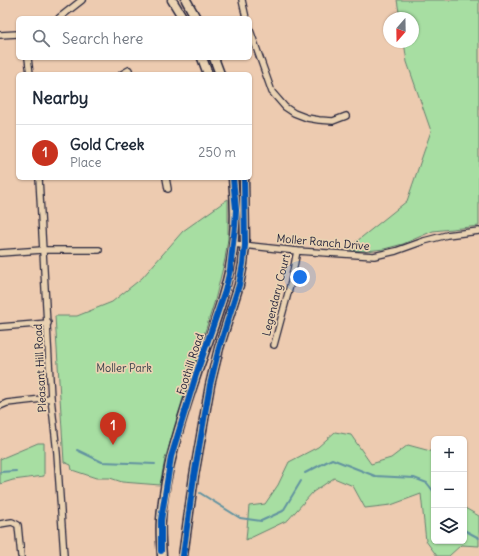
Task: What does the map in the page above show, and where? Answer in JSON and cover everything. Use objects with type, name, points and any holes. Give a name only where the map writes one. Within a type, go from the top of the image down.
[{"type":"main road","points":[[172,0],[182,16]]},
{"type":"main road","points":[[186,0],[195,16]]},
{"type":"main road","points":[[203,60],[207,72]]},
{"type":"main road","points":[[215,60],[219,72]]},
{"type":"main road","name":"Foothill Road","points":[[162,556],[161,520],[171,457],[196,375],[225,291],[230,270],[236,210],[234,180]]},
{"type":"main road","name":"Foothill Road","points":[[183,556],[210,385],[219,348],[239,285],[245,245],[244,180]]},
{"type":"street","points":[[62,16],[82,0]]},
{"type":"street","points":[[242,0],[246,16]]},
{"type":"street","points":[[0,35],[16,34]]},
{"type":"street","points":[[252,36],[272,92],[285,107],[294,113],[307,118],[319,120],[333,121],[346,116]]},
{"type":"street","points":[[28,60],[30,72]]},
{"type":"street","points":[[126,72],[129,70]]},
{"type":"street","name":"Pleasant Hill Road","points":[[39,180],[51,398],[57,453],[64,556]]},
{"type":"street","points":[[166,180],[168,189]]},
{"type":"street","name":"Moller Ranch Drive","points":[[233,244],[297,251],[374,256],[396,251],[447,235],[479,231]]},
{"type":"street","points":[[0,253],[42,250],[99,250]]},
{"type":"street","name":"Legendary Court","points":[[274,345],[291,282],[297,251]]},
{"type":"street","points":[[0,327],[48,323]]},
{"type":"street","points":[[0,406],[7,403],[51,398]]},
{"type":"street","points":[[0,524],[12,522],[18,526],[21,556]]},
{"type":"green space","points":[[397,0],[479,0],[479,226],[433,231],[403,244],[384,249],[366,251],[350,250],[352,245],[407,201],[431,131],[407,62],[405,48],[419,48],[419,12],[399,12]]},
{"type":"green space","name":"Moller Park","points":[[228,199],[228,238],[225,259],[215,300],[165,459],[160,485],[122,482],[110,478],[96,478],[72,470],[71,465],[64,462],[55,316],[77,316],[112,302],[142,278],[183,231]]},
{"type":"green space","points":[[335,432],[351,435],[371,464],[391,458],[408,445],[431,451],[431,544],[467,544],[467,509],[479,516],[479,546],[461,545],[449,556],[437,556],[426,541],[421,494],[391,505],[365,508],[353,486],[334,478],[313,492],[288,520],[246,540],[249,506],[265,504],[278,485],[289,462],[318,447]]},
{"type":"green space","points":[[38,443],[44,443],[44,476],[13,480],[0,484],[0,459]]},
{"type":"waterway","points":[[77,450],[102,462],[155,464]]},
{"type":"waterway","points":[[305,473],[332,459],[375,476],[414,478],[427,483],[431,488]]},
{"type":"waterway","points":[[0,472],[16,471]]},
{"type":"waterway","points":[[200,493],[240,518],[261,521],[283,511],[301,481]]},
{"type":"waterway","points":[[467,532],[479,538]]},
{"type":"cycle path","points":[[161,551],[161,520],[171,457],[196,375],[225,291],[230,270],[236,210],[233,180]]},
{"type":"cycle path","points":[[183,556],[194,476],[210,385],[219,348],[239,285],[243,264],[245,245],[244,180]]},
{"type":"place","name":"Gold Creek","points":[[113,445]]}]
